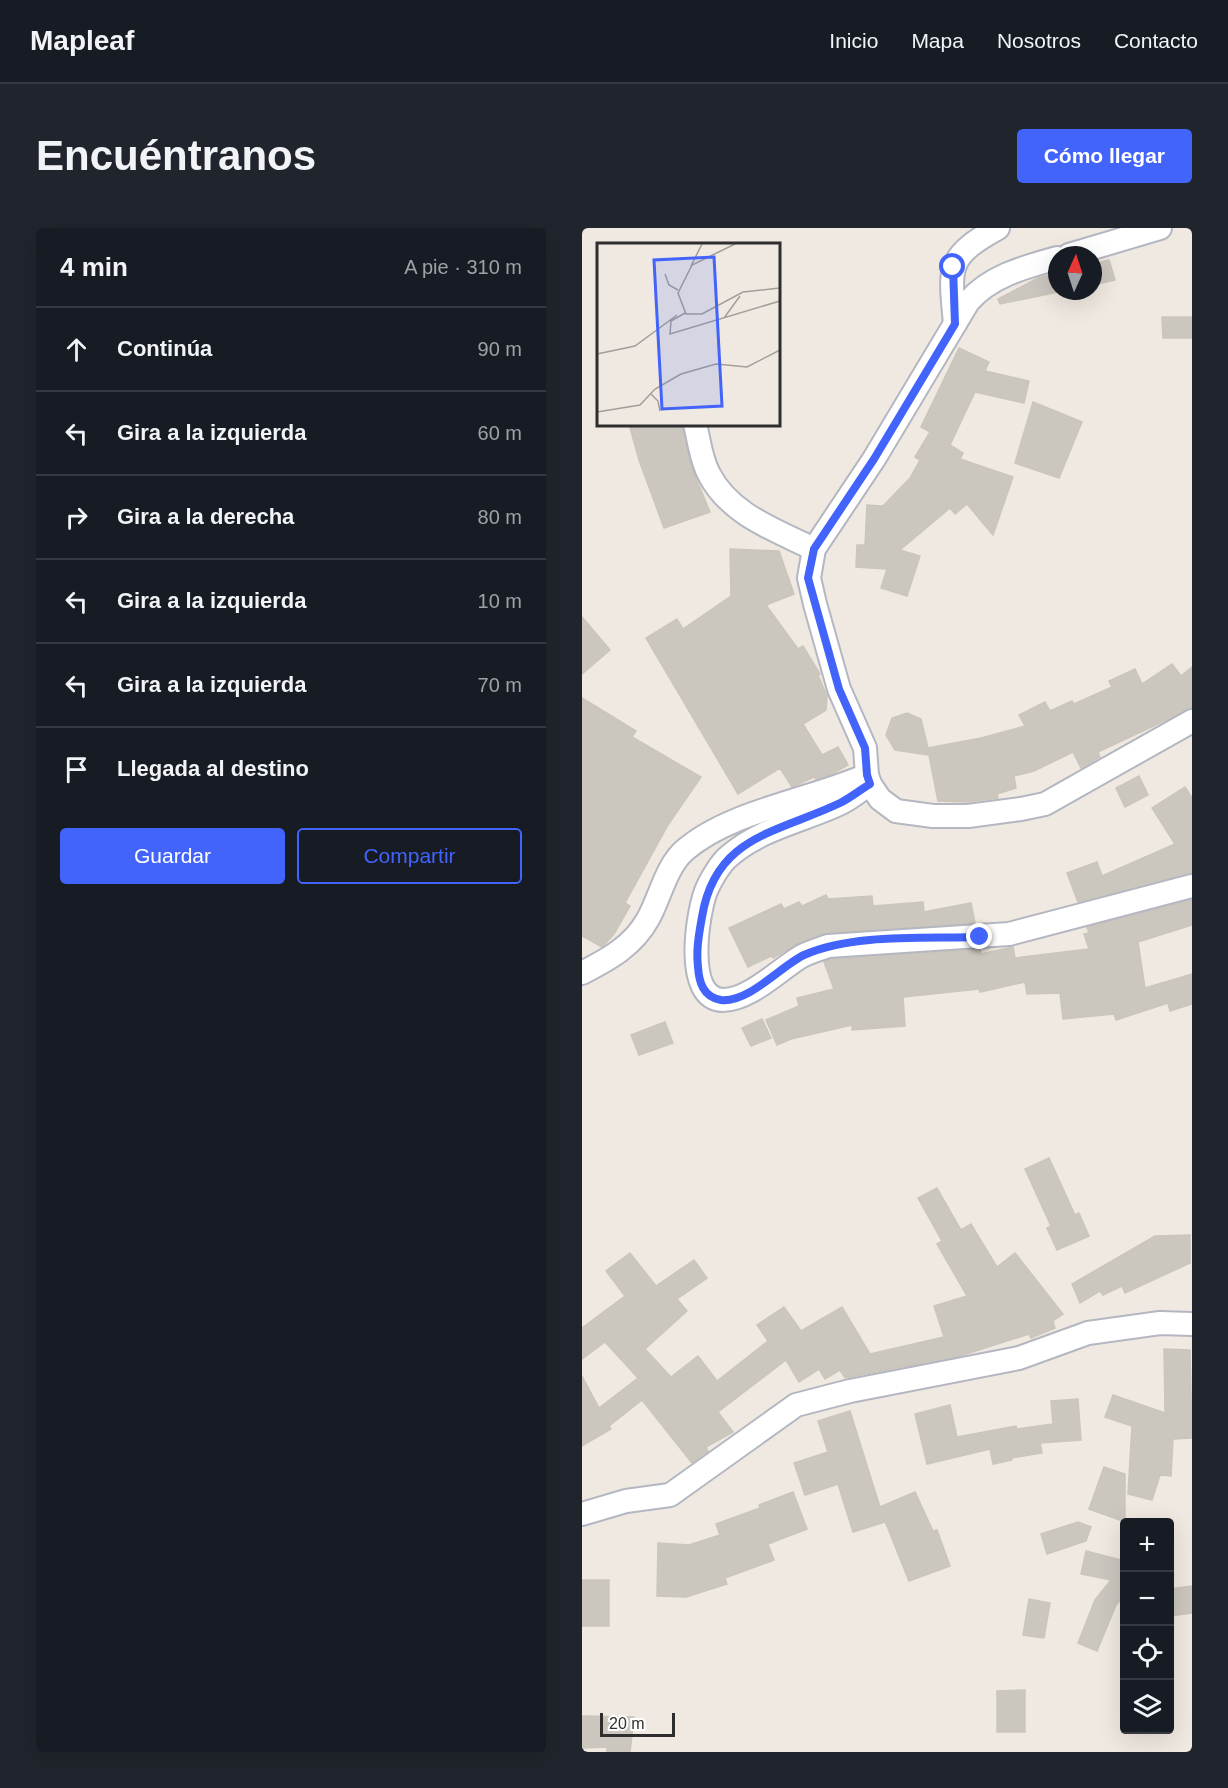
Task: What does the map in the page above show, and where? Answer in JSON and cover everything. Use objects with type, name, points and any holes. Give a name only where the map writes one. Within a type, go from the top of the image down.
[{"type":"street","points":[[955,324],[953,267],[957,256],[998,228]]},
{"type":"street","points":[[1099,246],[1160,228]]},
{"type":"street","points":[[1048,261],[1018,270],[987,285],[968,302],[874,459],[814,549],[808,578],[839,689],[865,748],[868,779],[880,799],[896,811],[933,816],[968,816],[1045,804],[1192,722]]},
{"type":"street","points":[[696,426],[707,472],[719,492],[750,518],[814,549]]},
{"type":"street","points":[[868,779],[841,803],[773,829],[727,857],[706,892],[696,948],[699,981],[708,996],[723,1000],[737,997],[779,974],[802,956],[828,946],[1010,934],[1192,886]]},
{"type":"street","points":[[582,973],[631,944],[648,919],[664,882],[683,851],[729,822],[868,779]]},
{"type":"street","points":[[582,1514],[626,1501],[670,1496],[796,1405],[850,1391],[1019,1358],[1088,1333],[1160,1323],[1192,1324]]},
{"type":"building","points":[[1109,260],[1115,280],[1102,283],[1102,262]]},
{"type":"building","points":[[1048,275],[1048,294],[1000,304],[998,299],[1038,278]]},
{"type":"building","points":[[1162,317],[1192,317],[1192,338],[1163,338]]},
{"type":"building","points":[[959,348],[989,362],[985,371],[1029,381],[1024,403],[975,392],[950,445],[963,453],[960,459],[1013,477],[993,535],[967,504],[955,514],[950,508],[900,550],[920,556],[907,596],[881,588],[887,569],[856,567],[857,545],[865,545],[867,505],[883,506],[910,478],[920,460],[915,457],[930,432],[921,427]]},
{"type":"building","points":[[1033,402],[1082,422],[1059,478],[1015,463]]},
{"type":"building","points":[[630,426],[682,426],[691,466],[710,512],[664,528],[639,460]]},
{"type":"building","points":[[730,549],[779,551],[794,594],[766,605],[798,649],[803,646],[820,674],[818,675],[827,696],[826,710],[803,724],[822,755],[838,747],[848,765],[832,774],[816,779],[814,777],[792,787],[780,768],[738,794],[646,638],[677,619],[683,629],[731,596]]},
{"type":"building","points":[[582,617],[610,650],[582,674]]},
{"type":"building","points":[[1172,664],[1181,676],[1192,667],[1192,708],[1098,752],[1100,757],[1081,768],[1073,752],[1034,771],[1014,776],[1016,788],[997,794],[998,798],[967,802],[938,801],[929,755],[895,750],[886,735],[892,718],[907,713],[921,719],[928,748],[981,738],[1025,726],[1019,715],[1045,702],[1050,711],[1072,701],[1074,704],[1112,687],[1109,681],[1135,669],[1142,684]]},
{"type":"building","points":[[582,698],[636,731],[632,737],[701,777],[668,825],[625,903],[630,906],[614,934],[602,947],[582,936]]},
{"type":"building","points":[[1139,776],[1148,795],[1125,807],[1116,788]]},
{"type":"building","points":[[1185,787],[1192,798],[1192,873],[1078,902],[1067,873],[1097,862],[1102,876],[1175,844],[1152,808]]},
{"type":"building","points":[[826,895],[828,899],[872,896],[873,906],[923,902],[924,912],[971,903],[975,923],[827,933],[796,944],[773,958],[771,956],[748,967],[729,928],[781,904],[784,909],[799,902],[802,906]]},
{"type":"building","points":[[1192,900],[1192,925],[1138,942],[1145,988],[1192,974],[1192,1004],[1170,1011],[1168,1003],[1116,1020],[1114,1014],[1063,1019],[1060,993],[1027,994],[1025,982],[980,992],[979,989],[903,997],[905,1026],[852,1030],[852,1025],[791,1039],[777,1045],[766,1020],[799,1006],[797,998],[834,989],[824,962],[831,959],[980,949],[981,954],[1013,947],[1015,958],[1089,949],[1084,934],[1089,933],[1087,927]]},
{"type":"building","points":[[762,1019],[771,1038],[751,1046],[742,1028]]},
{"type":"building","points":[[665,1022],[673,1043],[639,1055],[631,1035]]},
{"type":"building","points":[[1049,1158],[1075,1215],[1079,1213],[1089,1236],[1057,1250],[1047,1228],[1051,1226],[1025,1169]]},
{"type":"building","points":[[937,1188],[961,1230],[971,1224],[997,1267],[1015,1253],[1063,1314],[1053,1321],[1055,1328],[1031,1338],[1029,1334],[960,1356],[845,1378],[840,1370],[825,1379],[819,1369],[799,1382],[786,1360],[718,1412],[733,1432],[706,1447],[708,1451],[692,1463],[642,1400],[609,1426],[611,1429],[582,1446],[582,1376],[599,1408],[638,1378],[605,1342],[582,1359],[582,1328],[625,1296],[606,1271],[630,1253],[656,1286],[694,1260],[707,1278],[677,1299],[687,1311],[645,1349],[671,1377],[698,1356],[717,1381],[768,1341],[757,1325],[784,1307],[801,1331],[842,1307],[870,1354],[944,1337],[934,1306],[967,1296],[937,1244],[942,1241],[918,1198]]},
{"type":"building","points":[[1190,1235],[1190,1263],[1125,1293],[1122,1286],[1103,1295],[1100,1291],[1080,1303],[1072,1284],[1155,1236]]},
{"type":"building","points":[[1164,1349],[1190,1350],[1192,1438],[1173,1439],[1171,1476],[1160,1475],[1152,1500],[1128,1494],[1132,1426],[1105,1417],[1113,1395],[1165,1413]]},
{"type":"building","points":[[1078,1399],[1081,1440],[1040,1443],[1042,1453],[1011,1458],[1012,1460],[993,1464],[990,1449],[927,1464],[915,1414],[950,1405],[957,1437],[1016,1426],[1017,1429],[1053,1424],[1051,1401]]},
{"type":"building","points":[[850,1411],[880,1507],[915,1492],[933,1531],[937,1530],[950,1566],[909,1581],[883,1516],[885,1522],[853,1532],[838,1484],[805,1495],[794,1463],[828,1452],[818,1421]]},
{"type":"building","points":[[1104,1467],[1125,1474],[1125,1518],[1120,1518],[1120,1520],[1089,1509]]},
{"type":"building","points":[[793,1492],[807,1529],[768,1544],[774,1560],[725,1578],[727,1584],[686,1597],[657,1596],[658,1543],[689,1545],[720,1535],[716,1524],[760,1508],[759,1505]]},
{"type":"building","points":[[1078,1522],[1091,1527],[1086,1541],[1047,1554],[1041,1534]]},
{"type":"building","points":[[1086,1551],[1120,1560],[1120,1601],[1097,1651],[1078,1643],[1095,1600],[1111,1580],[1081,1574]]},
{"type":"building","points":[[582,1580],[609,1580],[609,1626],[582,1626]]},
{"type":"building","points":[[1192,1586],[1192,1613],[1174,1615],[1174,1588]]},
{"type":"building","points":[[1029,1599],[1050,1603],[1044,1638],[1023,1635]]},
{"type":"building","points":[[1025,1690],[1025,1732],[997,1732],[997,1691]]},
{"type":"building","points":[[582,1716],[634,1717],[630,1752],[607,1752],[607,1747],[582,1748]]},
{"type":"route","points":[[953,267],[952,294],[955,324],[874,459],[814,549],[808,578],[839,689],[865,748],[870,784],[841,803],[773,829],[727,857],[706,892],[696,948],[699,981],[708,996],[723,1000],[737,997],[779,974],[802,956],[828,946],[980,937]]}]
